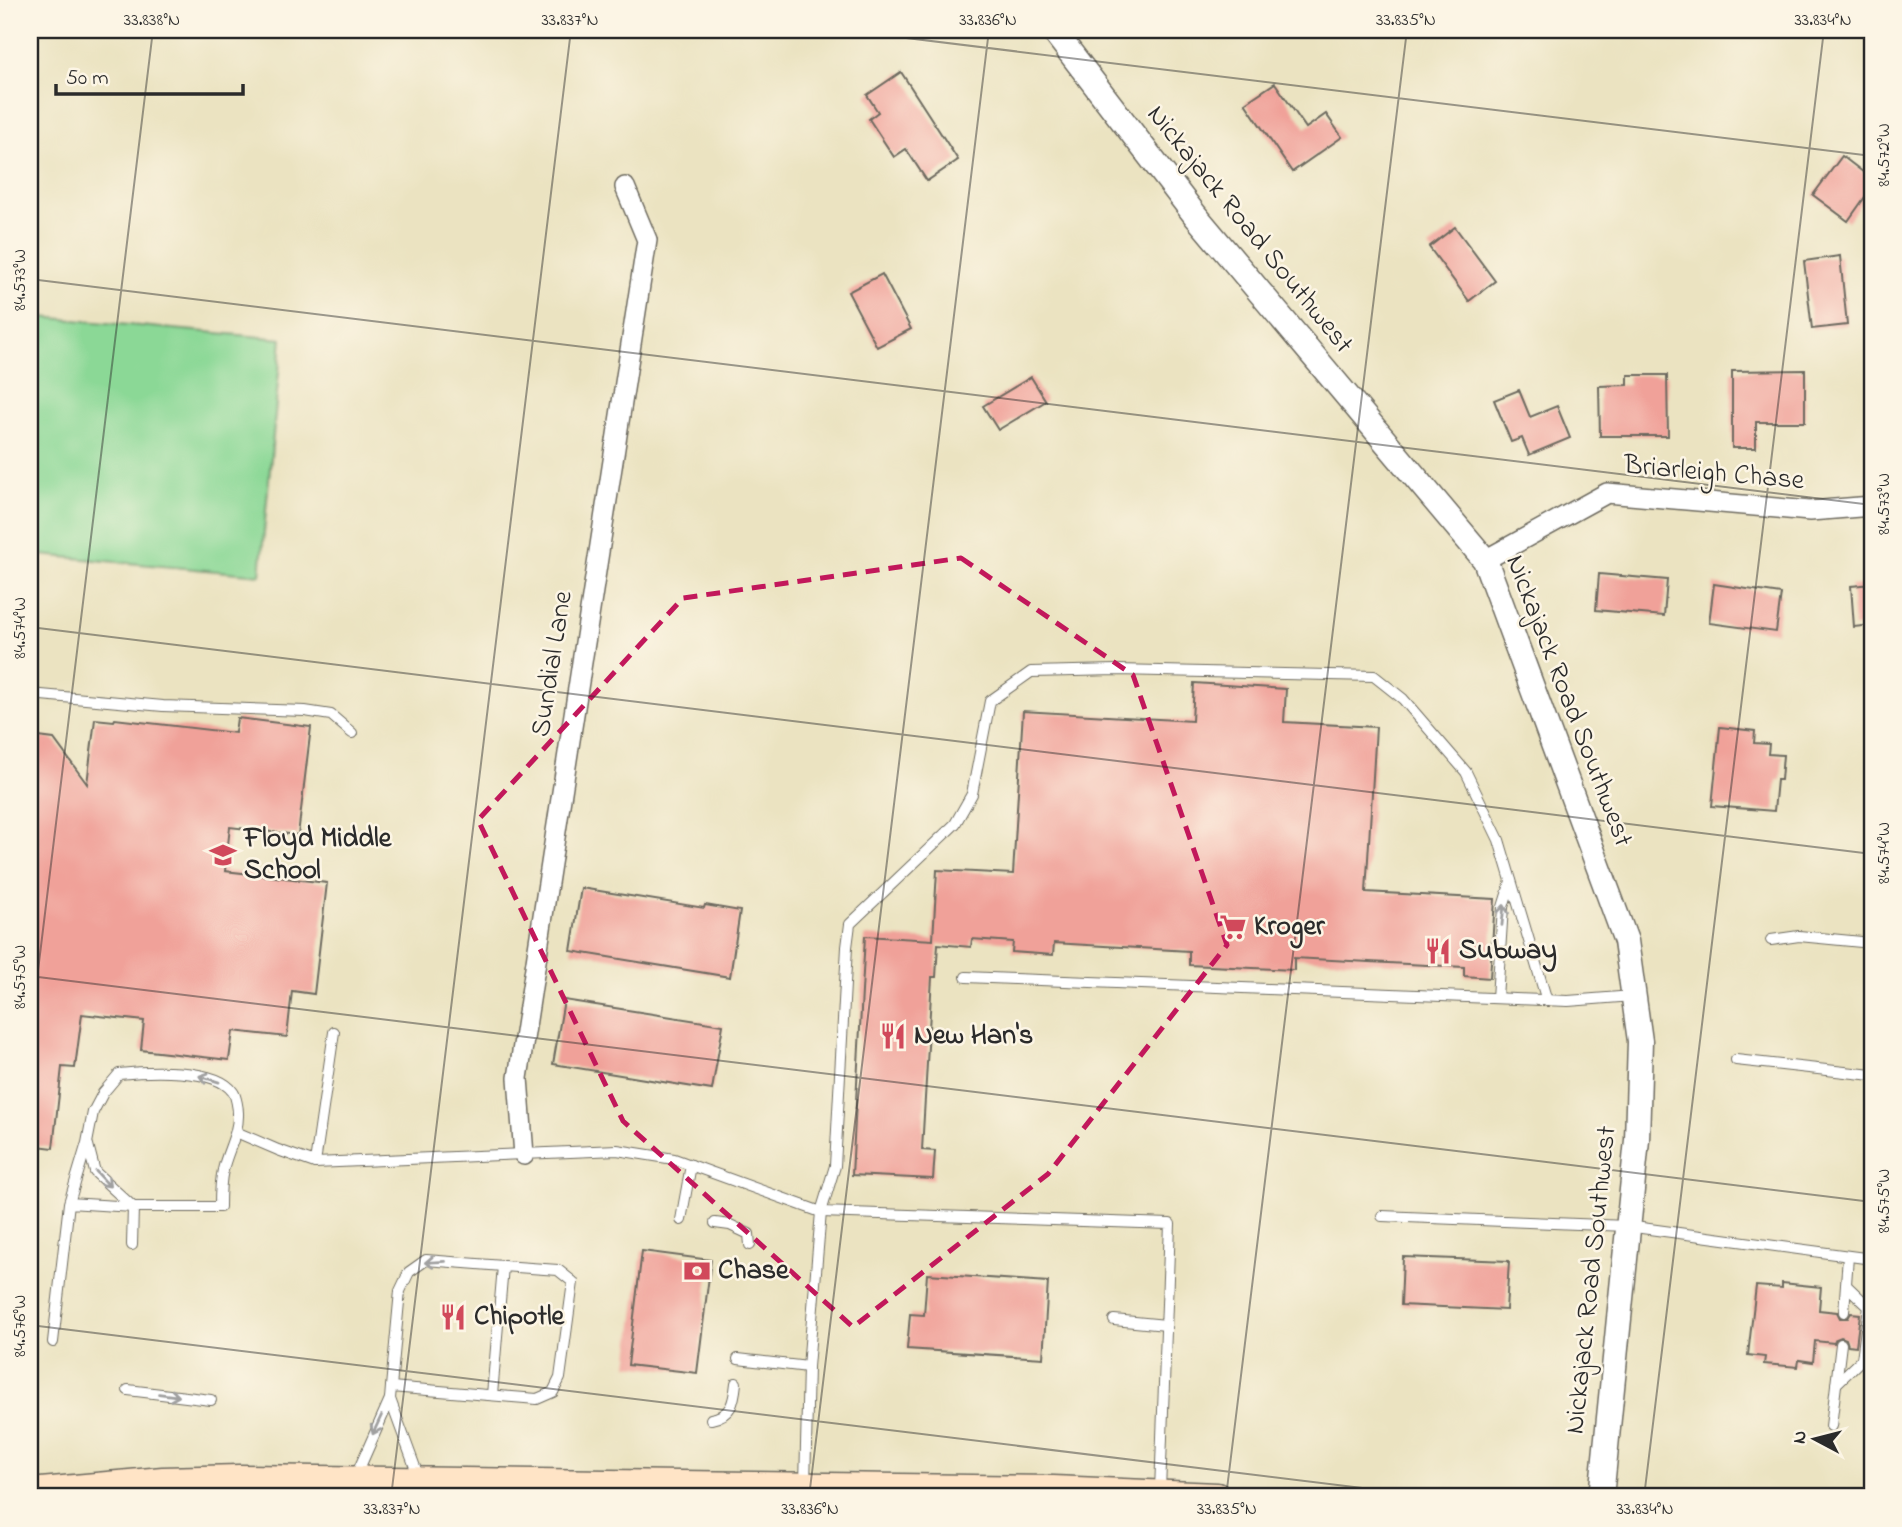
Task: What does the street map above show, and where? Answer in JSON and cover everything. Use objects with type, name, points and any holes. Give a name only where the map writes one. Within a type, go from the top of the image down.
[{"type":"main road","points":[[30,1493],[163,1481],[239,1479],[804,1493],[1013,1489],[1217,1497]]},
{"type":"street","name":"Nickajack Road Southwest","points":[[1053,30],[1195,215],[1485,560],[1626,941],[1640,1041],[1637,1140],[1601,1497]]},
{"type":"street","name":"Sundial Lane","points":[[524,1155],[518,1078],[647,240],[625,187]]},
{"type":"street","name":"Briarleigh Chase","points":[[1485,560],[1607,493],[1810,511],[1872,506]]},
{"type":"lane","points":[[804,1493],[807,1367],[821,1212],[835,1166],[850,924],[955,824],[972,794],[990,701],[1031,672],[1117,670],[1374,676],[1403,699],[1466,772],[1499,840],[1547,1001]]},
{"type":"lane","points":[[30,694],[163,706],[305,711],[331,715],[352,733]]},
{"type":"lane","points":[[1497,998],[1503,907],[1511,881]]},
{"type":"lane","points":[[1771,940],[1799,936],[1872,943]]},
{"type":"lane","points":[[966,977],[1547,1001],[1634,996]]},
{"type":"lane","points":[[315,1163],[334,1032]]},
{"type":"lane","points":[[1736,1060],[1872,1075]]},
{"type":"lane","points":[[53,1342],[69,1203],[87,1143],[93,1112],[103,1093],[120,1074],[150,1071],[198,1075],[222,1083],[234,1093],[238,1113],[236,1132],[222,1171],[220,1207],[133,1207],[69,1203]]},
{"type":"lane","points":[[236,1132],[315,1163],[617,1150],[674,1159],[821,1212],[1170,1224],[1159,1495]]},
{"type":"lane","points":[[87,1143],[95,1172],[133,1207],[132,1245]]},
{"type":"lane","points":[[681,1220],[691,1165]]},
{"type":"lane","points":[[1382,1216],[1627,1226],[1872,1259]]},
{"type":"lane","points":[[715,1223],[740,1228],[749,1234],[750,1245]]},
{"type":"lane","points":[[1844,1312],[1848,1256]]},
{"type":"lane","points":[[354,1481],[390,1399],[391,1387],[400,1291],[409,1272],[426,1260],[558,1269],[573,1282],[560,1378],[553,1392],[537,1399],[391,1387]]},
{"type":"lane","points":[[492,1395],[503,1266]]},
{"type":"lane","points":[[1836,1384],[1863,1359],[1868,1307],[1846,1285]]},
{"type":"lane","points":[[1114,1320],[1166,1325]]},
{"type":"lane","points":[[1831,1426],[1840,1344]]},
{"type":"lane","points":[[738,1359],[807,1367]]},
{"type":"lane","points":[[710,1419],[720,1417],[730,1410],[734,1402],[736,1383]]},
{"type":"lane","points":[[128,1390],[211,1399]]},
{"type":"lane","points":[[390,1399],[421,1482]]},
{"type":"highlighted area","points":[[961,558],[1133,675],[1227,945],[1048,1174],[853,1327],[623,1121],[478,820],[683,598]]},
{"type":"green space","points":[[30,316],[282,339],[260,575],[30,554]]},
{"type":"building","points":[[901,72],[958,160],[927,181],[906,149],[894,157],[869,119],[878,112],[867,95]]},
{"type":"building","points":[[1275,83],[1306,128],[1326,114],[1342,137],[1292,172],[1245,103]]},
{"type":"building","points":[[1842,156],[1872,179],[1872,187],[1848,221],[1813,195]]},
{"type":"building","points":[[1455,227],[1495,281],[1469,301],[1429,247]]},
{"type":"building","points":[[1840,256],[1847,325],[1812,329],[1804,261]]},
{"type":"building","points":[[882,274],[911,329],[877,347],[848,292]]},
{"type":"building","points":[[1805,370],[1805,422],[1756,422],[1756,448],[1732,448],[1732,371]]},
{"type":"building","points":[[1628,375],[1667,375],[1668,436],[1600,436],[1599,386],[1628,385]]},
{"type":"building","points":[[1031,377],[1046,401],[998,430],[983,406]]},
{"type":"building","points":[[1519,390],[1530,417],[1557,406],[1570,438],[1529,455],[1522,438],[1511,442],[1494,400]]},
{"type":"building","points":[[1599,574],[1667,580],[1664,616],[1596,610]]},
{"type":"building","points":[[1714,584],[1781,594],[1776,632],[1709,623]]},
{"type":"building","points":[[1872,584],[1872,625],[1854,627],[1851,586]]},
{"type":"building","points":[[1194,683],[1286,689],[1284,722],[1376,727],[1366,892],[1495,899],[1490,978],[1464,976],[1464,967],[1294,958],[1294,970],[1189,965],[1189,951],[1054,943],[1053,955],[1012,952],[1013,942],[972,939],[971,947],[938,944],[936,977],[932,977],[922,1150],[935,1151],[933,1179],[852,1175],[865,936],[933,940],[937,870],[1013,874],[1023,711],[1192,721]]},
{"type":"building","points":[[237,718],[311,727],[298,835],[230,827],[225,871],[327,883],[314,994],[292,991],[287,1037],[233,1031],[229,1060],[141,1050],[144,1021],[82,1014],[75,1068],[62,1067],[53,1148],[30,1145],[30,736],[54,739],[87,784],[95,719],[235,733]]},
{"type":"building","points":[[1720,727],[1755,731],[1754,743],[1769,744],[1768,754],[1783,755],[1774,811],[1712,806]]},
{"type":"building","points":[[581,888],[704,908],[705,905],[740,911],[730,977],[571,951]]},
{"type":"building","points":[[564,1000],[723,1025],[712,1090],[553,1064]]},
{"type":"building","points":[[642,1251],[711,1260],[697,1373],[628,1365]]},
{"type":"building","points":[[1403,1257],[1509,1261],[1506,1310],[1401,1305]]},
{"type":"building","points":[[927,1274],[1048,1282],[1043,1358],[907,1349],[910,1314],[924,1315]]},
{"type":"building","points":[[1782,1283],[1821,1287],[1819,1310],[1837,1312],[1840,1318],[1848,1318],[1851,1313],[1860,1314],[1856,1346],[1848,1345],[1846,1339],[1841,1337],[1834,1343],[1815,1341],[1813,1362],[1799,1360],[1798,1367],[1764,1364],[1765,1357],[1748,1355],[1756,1286],[1782,1288]]},
{"type":"place","name":"Floyd Middle School","points":[[223,855]]},
{"type":"place","name":"Kroger","points":[[1233,927]]},
{"type":"place","name":"Subway","points":[[1438,951]]},
{"type":"place","name":"New Han's","points":[[893,1036]]},
{"type":"place","name":"Chase","points":[[697,1271]]},
{"type":"place","name":"Chipotle","points":[[453,1317]]}]
